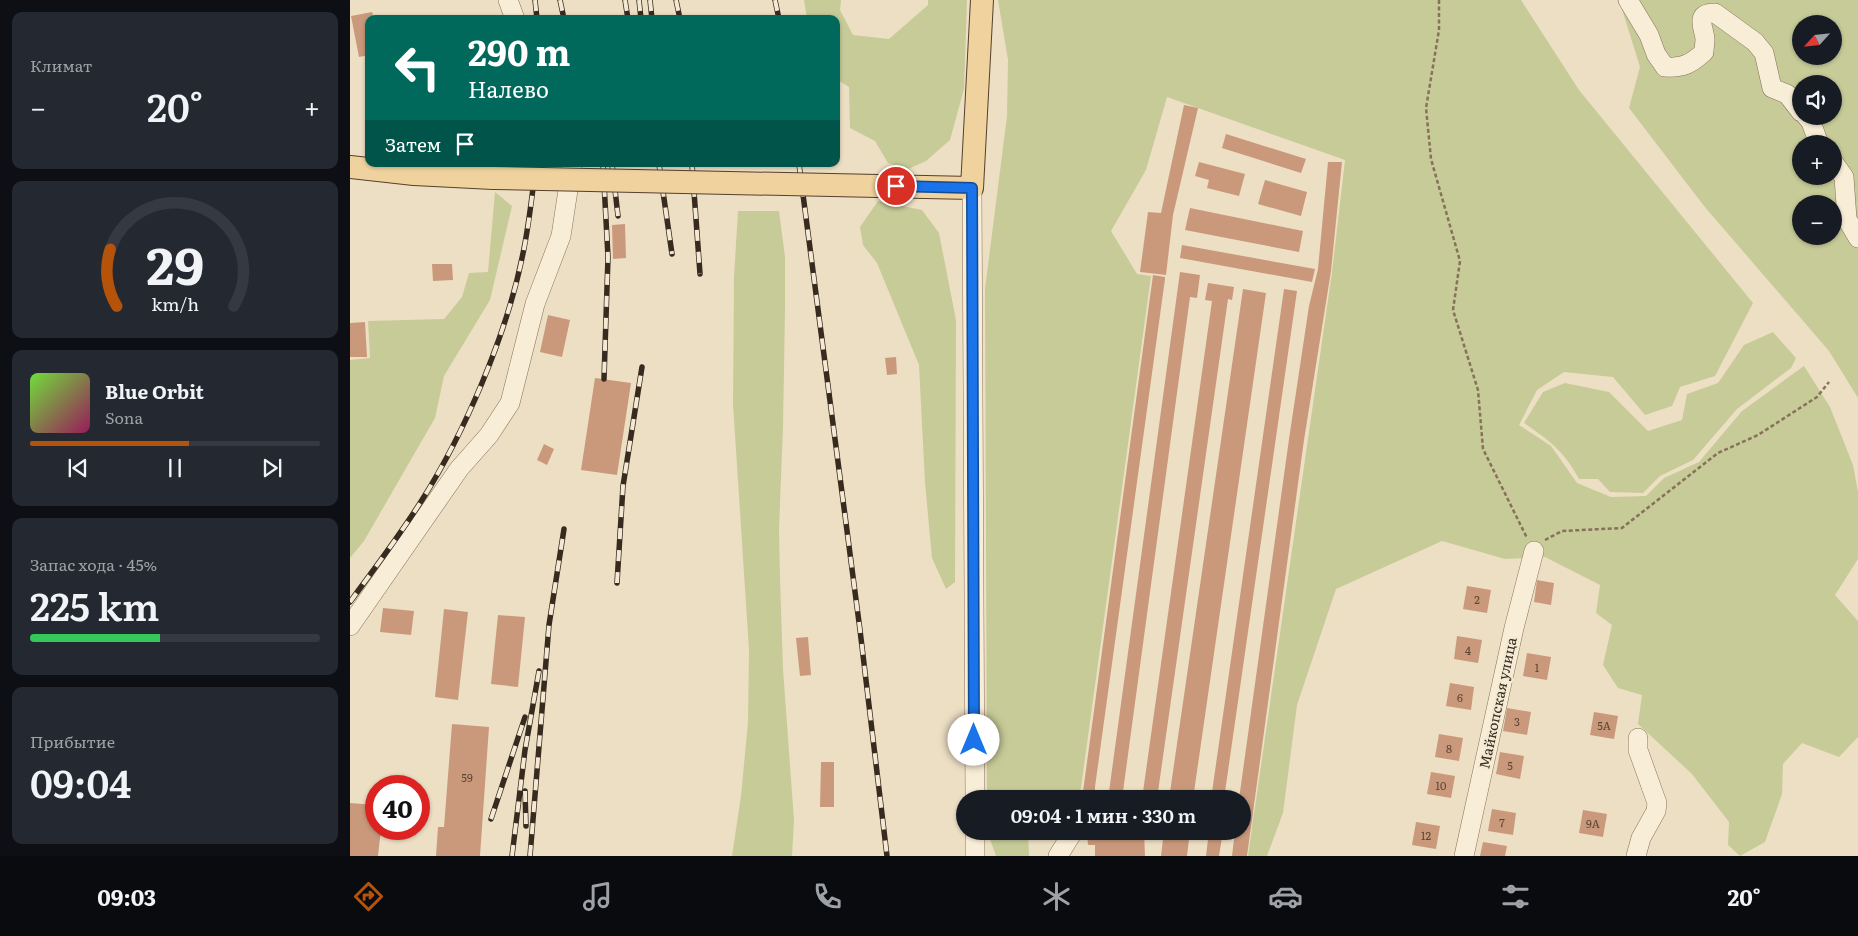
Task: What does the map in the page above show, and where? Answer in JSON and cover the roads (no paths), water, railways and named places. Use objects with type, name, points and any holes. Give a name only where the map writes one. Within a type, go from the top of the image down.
[{"type":"main road","points":[[350,166],[414,174],[493,178],[972,188],[982,0]]},
{"type":"street","points":[[508,0],[514,15]]},
{"type":"street","points":[[1628,0],[1649,35],[1656,54],[1665,67],[1678,68],[1694,61],[1704,52],[1705,38],[1701,23],[1704,16],[1708,13],[1716,13],[1755,42],[1764,53],[1772,88],[1787,94],[1792,100]]},
{"type":"street","points":[[350,626],[459,469],[490,435],[510,403],[535,304],[561,236],[572,167]]},
{"type":"street","points":[[1842,174],[1844,177],[1847,219],[1858,238]]},
{"type":"street","points":[[972,188],[975,790]]},
{"type":"street","name":"Майкопская улица","points":[[1464,856],[1514,628],[1534,551]]},
{"type":"street","points":[[1636,856],[1641,838],[1656,811],[1657,803],[1638,750],[1638,738]]},
{"type":"street","points":[[975,840],[975,856]]},
{"type":"street","points":[[1058,856],[1067,840]]},
{"type":"railway","points":[[535,0],[537,15]]},
{"type":"railway","points":[[560,0],[563,15]]},
{"type":"railway","points":[[625,0],[627,15]]},
{"type":"railway","points":[[639,0],[641,15]]},
{"type":"railway","points":[[650,0],[652,15]]},
{"type":"railway","points":[[676,0],[679,15]]},
{"type":"railway","points":[[775,0],[778,15]]},
{"type":"railway","points":[[350,602],[422,500],[454,444],[482,383],[495,351],[515,288],[527,235],[536,167]]},
{"type":"railway","points":[[603,167],[608,257],[604,379]]},
{"type":"railway","points":[[612,167],[618,216]]},
{"type":"railway","points":[[659,167],[672,254]]},
{"type":"railway","points":[[692,167],[700,274]]},
{"type":"railway","points":[[799,167],[860,630],[887,856]]},
{"type":"railway","points":[[617,583],[623,486],[642,367]]},
{"type":"railway","points":[[530,856],[549,625],[564,529]]},
{"type":"railway","points":[[512,856],[525,750],[539,671]]},
{"type":"railway","points":[[491,819],[525,717]]},
{"type":"railway","points":[[525,791],[526,826]]}]
